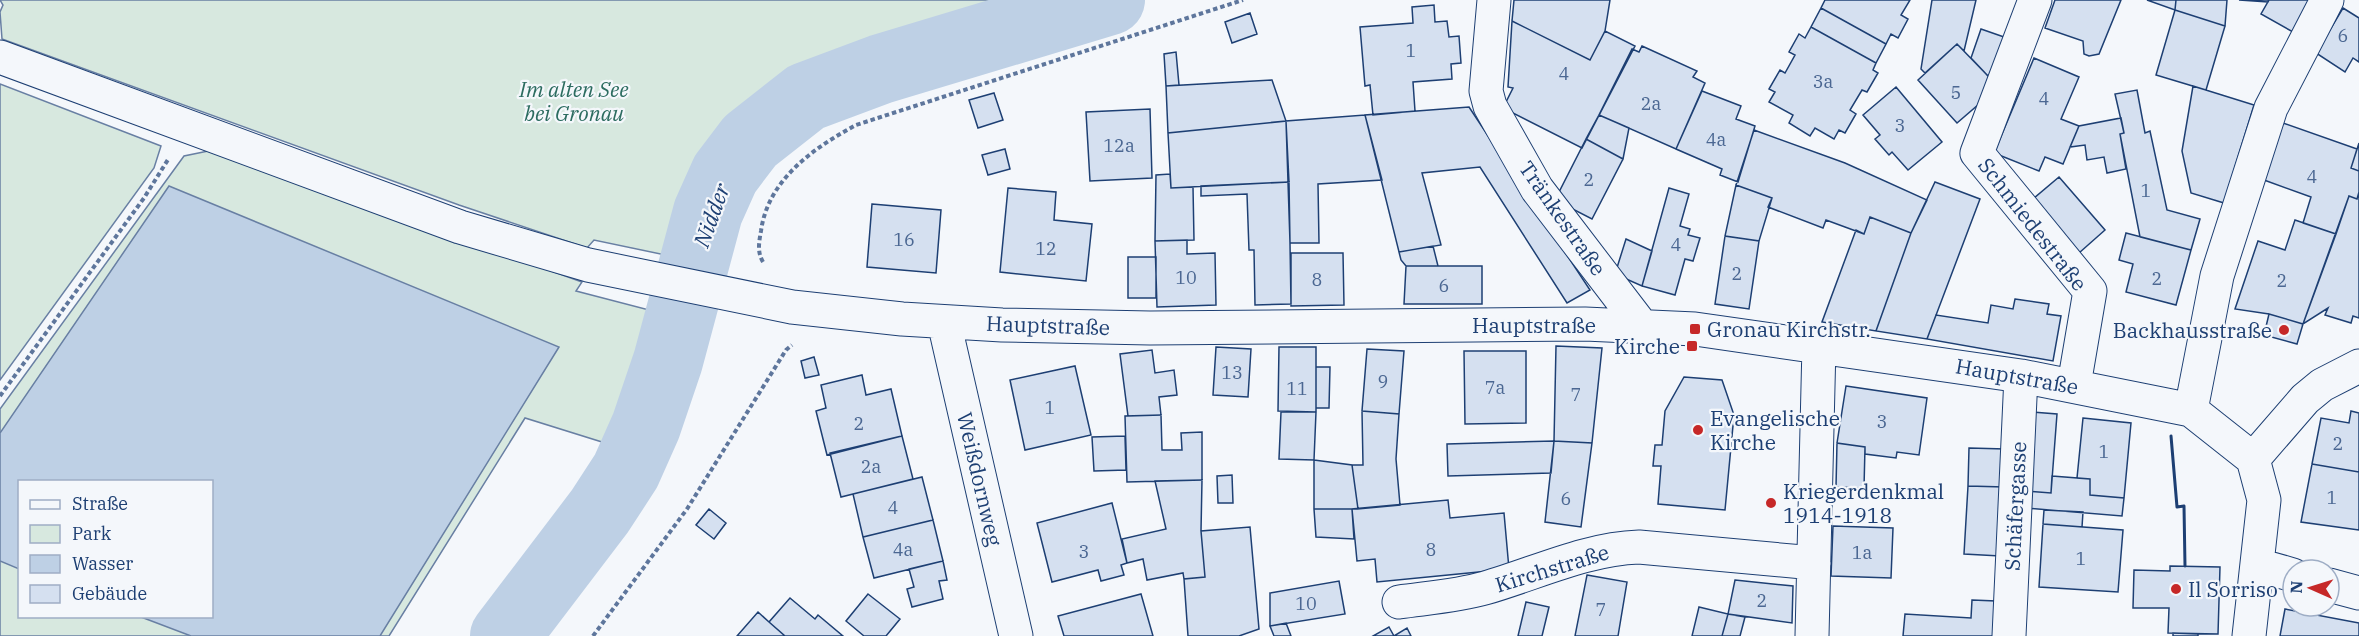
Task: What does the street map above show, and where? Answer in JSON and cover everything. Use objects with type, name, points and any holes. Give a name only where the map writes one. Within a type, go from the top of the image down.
[{"type":"street","name":"Tränkestraße","points":[[1494,0],[1486,91],[1490,106],[1537,189],[1641,325]]},
{"type":"street","name":"Schmiedestraße","points":[[2034,0],[1977,153],[2090,291],[2074,385]]},
{"type":"street","points":[[2191,410],[2217,276],[2271,108],[2327,0]]},
{"type":"street","name":"Hauptstraße","points":[[0,57],[460,227],[588,265],[792,308],[944,322],[1149,328],[1641,325],[1819,345],[2021,376],[2191,410],[2253,459]]},
{"type":"street","name":"Weißdornweg","points":[[944,322],[1016,636]]},
{"type":"street","points":[[1812,636],[1819,345]]},
{"type":"street","points":[[2249,636],[2264,500],[2253,459],[2305,399],[2322,385],[2359,366]]},
{"type":"street","name":"Schäfergasse","points":[[2010,636],[2021,376]]},
{"type":"street","name":"Kirchstraße","points":[[1399,602],[1481,589],[1584,554],[1613,548],[1640,547],[1814,563]]},
{"type":"street","points":[[2258,566],[2281,572]]},
{"type":"street","points":[[2341,588],[2359,593]]},
{"type":"path","points":[[766,268],[758,247],[762,223],[777,187],[800,160],[828,140],[856,125],[1243,0]]},
{"type":"path","points":[[0,396],[144,198],[189,127]]},
{"type":"path","points":[[593,636],[687,509],[786,350],[825,311]]},
{"type":"green space","name":"Im alten See bei Gronau","points":[[0,0],[1023,0],[928,22],[814,59],[755,95],[714,138],[690,173],[675,257],[594,240],[587,248],[459,205],[2,39],[0,12],[3,5]]},
{"type":"green space","points":[[0,84],[161,146],[154,168],[0,380]]},
{"type":"green space","points":[[213,150],[582,282],[576,291],[653,311],[618,447],[525,418],[389,636],[0,636],[0,409],[184,156]]},
{"type":"water","points":[[169,186],[559,347],[380,636],[191,636],[144,618],[213,618],[213,480],[18,480],[18,569],[0,561],[0,433]]},
{"type":"building","points":[[1514,0],[1610,0],[1605,31],[1590,60],[1512,21]]},
{"type":"building","points":[[1825,0],[1910,0],[1901,15],[1908,19],[1898,38],[1891,34],[1886,44],[1821,8]]},
{"type":"building","points":[[1932,0],[1976,0],[1964,51],[1957,44],[1925,73],[1921,69]]},
{"type":"building","points":[[2055,0],[2121,0],[2099,54],[2089,56],[2084,54],[2083,41],[2045,28]]},
{"type":"building","points":[[2147,0],[2176,0],[2175,10]]},
{"type":"building","points":[[2176,0],[2227,0],[2225,26],[2175,10]]},
{"type":"building","points":[[2239,0],[2269,0],[2268,2]]},
{"type":"building","points":[[2269,0],[2311,0],[2293,32],[2261,14]]},
{"type":"building","points":[[1434,5],[1435,22],[1447,21],[1449,37],[1459,36],[1461,63],[1451,64],[1452,79],[1413,82],[1415,111],[1373,115],[1370,85],[1365,86],[1360,27],[1413,23],[1412,7]]},
{"type":"building","points":[[1821,8],[1886,44],[1876,63],[1811,27]]},
{"type":"building","points":[[2343,8],[2359,18],[2359,62],[2353,58],[2345,72],[2316,53]]},
{"type":"building","points":[[2175,10],[2225,26],[2206,90],[2156,75]]},
{"type":"building","points":[[1250,13],[1257,34],[1232,43],[1225,22]]},
{"type":"building","points":[[1512,21],[1590,60],[1605,31],[1635,46],[1582,148],[1503,108],[1513,88],[1508,87]]},
{"type":"building","points":[[1811,27],[1876,63],[1873,70],[1878,73],[1867,92],[1862,90],[1850,110],[1856,114],[1845,133],[1839,130],[1834,139],[1815,128],[1810,136],[1789,123],[1793,115],[1769,102],[1775,92],[1769,89],[1780,70],[1785,73],[1795,55],[1789,52],[1799,34],[1805,38]]},
{"type":"building","points":[[1981,29],[2004,37],[1989,77],[1971,58]]},
{"type":"building","points":[[1957,44],[1989,77],[1979,104],[1957,123],[1918,80]]},
{"type":"building","points":[[1642,46],[1697,71],[1693,77],[1705,83],[1676,149],[1599,115],[1632,49],[1639,52]]},
{"type":"building","points":[[1176,52],[1179,85],[1166,86],[1164,54]]},
{"type":"building","points":[[2034,58],[2079,77],[2061,119],[2079,126],[2063,164],[2045,157],[2039,171],[1994,153]]},
{"type":"building","points":[[1272,80],[1286,121],[1168,133],[1166,86]]},
{"type":"building","points":[[2193,86],[2254,105],[2224,203],[2191,193],[2182,151]]},
{"type":"building","points":[[1896,87],[1942,142],[1908,170],[1892,152],[1889,155],[1875,139],[1880,135],[1863,115]]},
{"type":"building","points":[[2137,90],[2145,133],[2150,131],[2167,210],[2200,219],[2191,250],[2140,237],[2120,134],[2124,133],[2115,94]]},
{"type":"building","points":[[1702,91],[1741,106],[1736,119],[1755,126],[1738,182],[1720,175],[1722,169],[1676,149]]},
{"type":"building","points":[[994,93],[1003,120],[978,128],[969,100]]},
{"type":"building","points":[[1469,107],[1590,290],[1567,303],[1480,167],[1422,173],[1441,245],[1399,252],[1365,115]]},
{"type":"building","points":[[1150,109],[1152,178],[1090,181],[1086,112]]},
{"type":"building","points":[[1365,115],[1382,180],[1318,184],[1319,243],[1290,243],[1286,121]]},
{"type":"building","points":[[1599,115],[1629,128],[1623,159],[1586,139]]},
{"type":"building","points":[[2121,118],[2124,133],[2120,134],[2126,169],[2107,173],[2104,157],[2087,160],[2085,145],[2070,147],[2079,126]]},
{"type":"building","points":[[1286,121],[1289,182],[1171,188],[1168,133]]},
{"type":"building","points":[[2283,123],[2357,149],[2351,168],[2359,171],[2359,192],[2357,199],[2349,196],[2336,234],[2303,223],[2311,197],[2264,180]]},
{"type":"building","points":[[1754,130],[1845,163],[1927,200],[1911,233],[1870,217],[1864,234],[1826,220],[1823,228],[1768,207],[1772,198],[1736,185]]},
{"type":"building","points":[[1586,139],[1623,159],[1592,219],[1555,200]]},
{"type":"building","points":[[2359,143],[2359,171],[2351,168]]},
{"type":"building","points":[[1005,149],[1010,169],[988,175],[982,155]]},
{"type":"building","points":[[1170,174],[1171,188],[1193,187],[1194,240],[1155,241],[1156,175]]},
{"type":"building","points":[[2059,177],[2105,230],[2079,253],[2033,199]]},
{"type":"building","points":[[1289,182],[1291,304],[1255,305],[1254,250],[1249,250],[1247,194],[1201,196],[1201,186]]},
{"type":"building","points":[[1935,182],[1980,199],[1927,339],[1876,331],[1911,233]]},
{"type":"building","points":[[1736,185],[1772,198],[1759,241],[1725,236]]},
{"type":"building","points":[[1008,188],[1056,192],[1054,220],[1092,224],[1086,281],[1000,272]]},
{"type":"building","points":[[1669,188],[1689,194],[1680,226],[1690,229],[1688,235],[1700,238],[1693,261],[1685,259],[1675,295],[1642,286]]},
{"type":"building","points":[[2359,192],[2359,318],[2353,316],[2351,323],[2325,315],[2328,308],[2303,324],[2349,196],[2357,199]]},
{"type":"building","points":[[872,204],[941,210],[936,273],[867,267]]},
{"type":"building","points":[[1870,217],[1911,233],[1876,331],[1822,322],[1856,230],[1864,234]]},
{"type":"building","points":[[2295,220],[2336,234],[2303,324],[2269,314],[2235,309],[2258,241],[2285,250]]},
{"type":"building","points":[[2126,233],[2191,250],[2176,305],[2126,292],[2133,264],[2119,260]]},
{"type":"building","points":[[1725,236],[1759,241],[1749,309],[1715,304]]},
{"type":"building","points":[[1626,239],[1652,251],[1642,286],[1615,274]]},
{"type":"building","points":[[1187,240],[1187,254],[1215,253],[1216,305],[1157,307],[1155,241]]},
{"type":"building","points":[[1433,246],[1438,266],[1406,266],[1401,260],[1399,252]]},
{"type":"building","points":[[1291,253],[1343,253],[1344,305],[1291,306]]},
{"type":"building","points":[[1128,257],[1156,257],[1156,298],[1128,298]]},
{"type":"building","points":[[1406,266],[1482,266],[1482,304],[1404,304]]},
{"type":"building","points":[[2015,299],[2049,304],[2047,314],[2061,316],[2053,361],[1927,339],[1936,315],[1988,323],[1991,305],[2013,309]]},
{"type":"building","name":"Backhausstraße","points":[[2269,314],[2303,324],[2297,344],[2264,335]]},
{"type":"building","points":[[1556,346],[1602,348],[1592,443],[1554,441]]},
{"type":"building","points":[[1216,347],[1251,349],[1248,397],[1213,395]]},
{"type":"building","points":[[1279,347],[1316,347],[1316,412],[1278,411]]},
{"type":"building","points":[[1367,349],[1404,351],[1399,414],[1362,411]]},
{"type":"building","points":[[1152,350],[1155,373],[1174,370],[1177,395],[1159,397],[1161,415],[1128,416],[1120,354]]},
{"type":"building","points":[[1464,351],[1526,351],[1526,423],[1465,424]]},
{"type":"building","points":[[814,357],[819,375],[805,378],[801,361]]},
{"type":"building","points":[[1075,366],[1091,435],[1025,450],[1010,380]]},
{"type":"building","points":[[1316,367],[1330,367],[1329,408],[1316,408]]},
{"type":"building","points":[[862,375],[866,395],[891,389],[902,436],[827,455],[816,411],[826,408],[821,385]]},
{"type":"building","name":"Evangelische Kirche","points":[[1684,377],[1722,380],[1734,415],[1725,510],[1658,504],[1661,466],[1653,466],[1655,445],[1662,445],[1665,411]]},
{"type":"building","points":[[1846,386],[1927,398],[1919,455],[1897,452],[1896,458],[1865,454],[1865,447],[1837,443]]},
{"type":"building","points":[[1362,411],[1399,414],[1396,459],[1400,505],[1358,509],[1352,465],[1363,465]]},
{"type":"building","points":[[2351,411],[2359,413],[2359,472],[2312,464],[2321,418],[2349,423]]},
{"type":"building","points":[[1281,412],[1316,412],[1314,460],[1279,459]]},
{"type":"building","points":[[2032,412],[2057,414],[2051,493],[2025,491]]},
{"type":"building","points":[[1161,415],[1162,450],[1182,450],[1181,433],[1202,432],[1202,480],[1127,482],[1125,416]]},
{"type":"building","points":[[2083,418],[2131,423],[2124,498],[2090,495],[2090,479],[2077,478]]},
{"type":"building","points":[[902,436],[913,479],[841,497],[830,453]]},
{"type":"building","points":[[1125,436],[1126,470],[1094,471],[1092,437]]},
{"type":"building","points":[[1554,441],[1592,443],[1581,527],[1545,522]]},
{"type":"building","points":[[1554,441],[1551,473],[1448,476],[1447,444]]},
{"type":"building","points":[[1837,443],[1865,447],[1864,488],[1836,487]]},
{"type":"building","points":[[1969,448],[2005,449],[2004,487],[1968,486]]},
{"type":"building","points":[[1314,460],[1352,465],[1358,509],[1314,509]]},
{"type":"building","points":[[2312,464],[2359,472],[2359,530],[2301,522]]},
{"type":"building","points":[[1232,475],[1233,503],[1218,503],[1217,476]]},
{"type":"building","points":[[2052,476],[2090,479],[2090,495],[2124,498],[2122,516],[2025,508],[2025,491],[2051,493]]},
{"type":"building","points":[[922,477],[933,520],[863,537],[853,494]]},
{"type":"building","points":[[1202,480],[1201,531],[1205,577],[1184,579],[1183,573],[1147,580],[1143,559],[1127,563],[1122,539],[1166,529],[1155,481]]},
{"type":"building","points":[[1968,486],[2004,487],[2000,556],[1964,554]]},
{"type":"building","points":[[1448,500],[1450,518],[1504,513],[1509,569],[1377,582],[1375,559],[1357,561],[1352,509]]},
{"type":"building","points":[[1112,503],[1127,563],[1121,565],[1124,575],[1101,581],[1098,570],[1052,582],[1037,523]]},
{"type":"building","points":[[709,509],[726,523],[714,539],[696,525]]},
{"type":"building","points":[[1314,509],[1352,509],[1354,539],[1316,537]]},
{"type":"building","points":[[2044,510],[2083,512],[2082,527],[2043,524]]},
{"type":"building","points":[[933,520],[943,561],[874,578],[863,537]]},
{"type":"building","points":[[2043,524],[2123,530],[2118,592],[2039,587]]},
{"type":"building","points":[[1833,526],[1893,528],[1891,578],[1831,576]]},
{"type":"building","points":[[1250,527],[1259,629],[1239,636],[1188,636],[1184,579],[1205,577],[1201,531]]},
{"type":"building","points":[[943,561],[947,580],[939,581],[943,599],[912,607],[907,589],[914,587],[909,569]]},
{"type":"building","name":"Il Sorriso","points":[[2170,566],[2220,567],[2218,634],[2168,633],[2169,608],[2133,608],[2134,570],[2170,571]]},
{"type":"building","points":[[1587,575],[1627,582],[1618,636],[1575,636]]},
{"type":"building","points":[[1735,580],[1793,586],[1792,623],[1728,614]]},
{"type":"building","points":[[1339,581],[1345,614],[1270,626],[1270,593]]},
{"type":"building","points":[[868,594],[900,619],[886,636],[864,636],[846,621]]},
{"type":"building","points":[[1141,594],[1153,636],[1064,636],[1058,616]]},
{"type":"building","points":[[790,598],[815,619],[818,615],[843,636],[785,636],[769,622]]},
{"type":"building","points":[[1972,600],[1996,601],[1994,636],[1903,636],[1905,614],[1971,618]]},
{"type":"building","points":[[1526,602],[1549,607],[1542,636],[1518,636]]},
{"type":"building","points":[[1699,607],[1728,614],[1722,636],[1692,636]]},
{"type":"building","points":[[758,612],[769,622],[785,636],[737,636]]},
{"type":"building","points":[[1728,614],[1745,617],[1740,636],[1722,636]]},
{"type":"building","points":[[2283,618],[2333,618],[2359,623],[2359,636],[2280,636]]},
{"type":"building","points":[[1286,623],[1291,636],[1274,636],[1270,626]]},
{"type":"building","points":[[1389,627],[1394,636],[1373,636]]},
{"type":"building","points":[[1407,628],[1411,636],[1394,636]]},
{"type":"building","points":[[2173,633],[2198,634],[2198,636],[2173,636]]},
{"type":"waterway","name":"Nidder","points":[[505,636],[600,511],[626,471],[646,426],[668,361],[708,212],[725,174],[750,141],[806,97],[881,69],[1110,0]]},
{"type":"wall","points":[[2171,436],[2177,507],[2184,506],[2185,566]]},
{"type":"place","name":"Gronau Kirchstr.","points":[[1695,329]]},
{"type":"place","name":"Backhausstraße","points":[[2284,330]]},
{"type":"place","name":"Kirche","points":[[1692,346]]},
{"type":"place","name":"Evangelische Kirche","points":[[1698,430]]},
{"type":"place","name":"Kriegerdenkmal 1914-1918","points":[[1771,503]]},
{"type":"place","name":"Il Sorriso","points":[[2176,589]]}]
